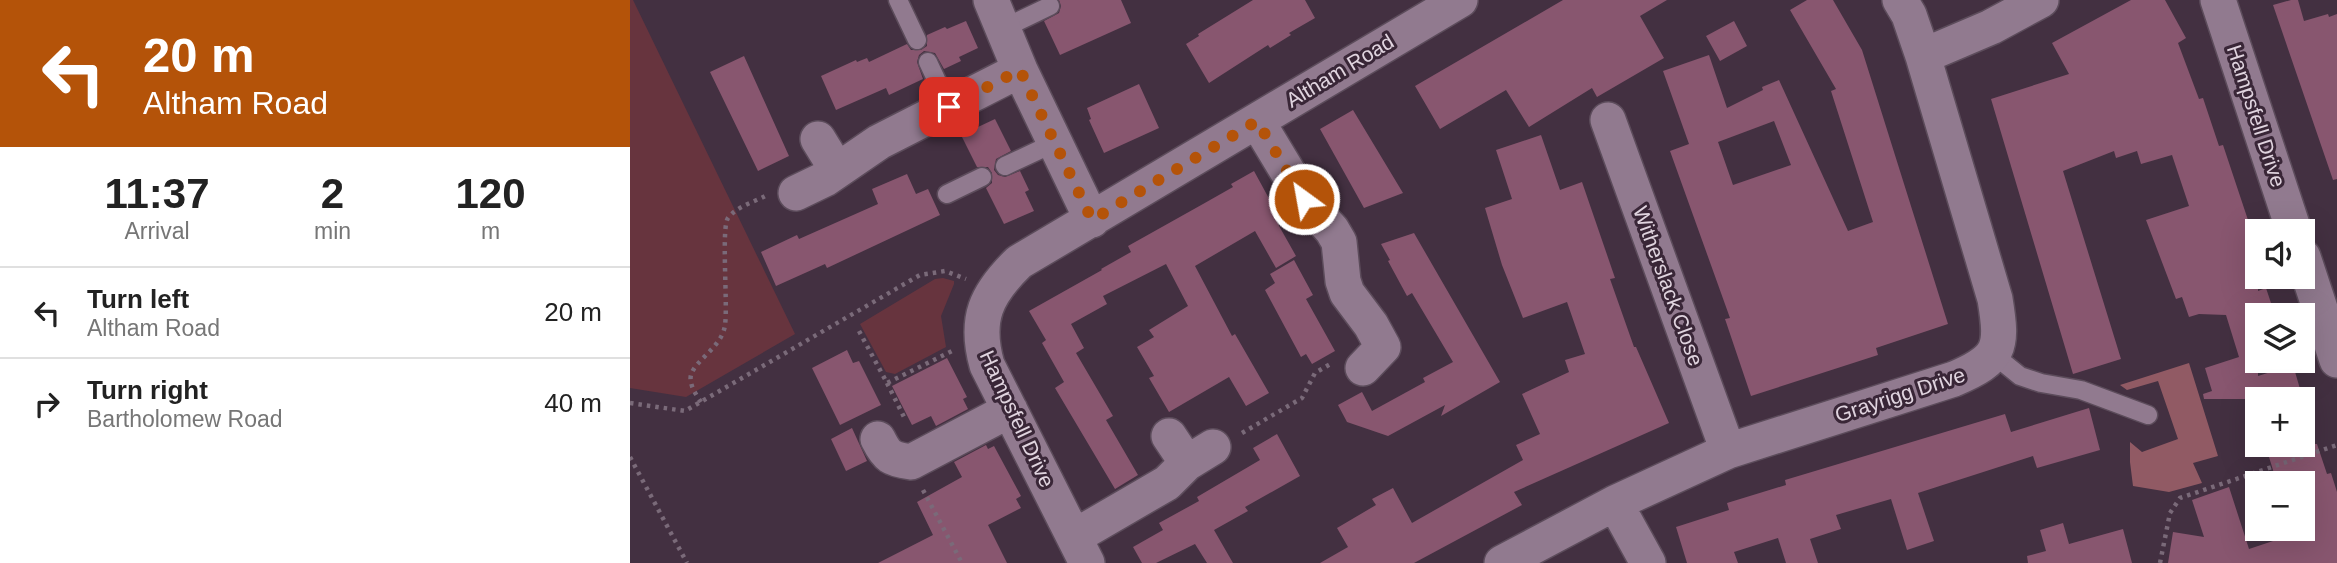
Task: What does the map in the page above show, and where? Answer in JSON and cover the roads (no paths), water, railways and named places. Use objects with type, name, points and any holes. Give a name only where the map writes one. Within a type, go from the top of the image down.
[{"type":"street","name":"Altham Road","points":[[998,285],[1019,262],[1460,0]]},
{"type":"street","points":[[1900,0],[1909,15],[1923,56],[1994,299],[2000,331],[1994,355]]},
{"type":"street","points":[[1923,56],[1991,27],[2041,0]]},
{"type":"street","name":"Hampsfell Drive","points":[[2218,0],[2290,219]]},
{"type":"street","points":[[997,14],[1020,70],[1092,220]]},
{"type":"street","points":[[796,193],[879,142],[1020,70]]},
{"type":"street","name":"Witherslack Close","points":[[1608,120],[1728,451]]},
{"type":"street","points":[[1257,121],[1304,199],[1332,230],[1339,242],[1343,281],[1348,293],[1386,351]]},
{"type":"street","points":[[818,139],[837,170]]},
{"type":"street","name":"Hampsfell Drive","points":[[998,285],[983,321],[981,344],[987,365],[1080,550]]},
{"type":"street","points":[[2314,289],[2337,359]]},
{"type":"street","name":"Grayrigg Drive","points":[[1502,563],[1615,503],[1728,451],[1954,379],[1976,370],[1994,355]]},
{"type":"street","points":[[878,439],[885,454],[911,462],[1010,410]]},
{"type":"street","points":[[1080,550],[1167,483],[1190,449]]},
{"type":"street","points":[[1615,503],[1648,563]]},
{"type":"lane","points":[[898,0],[917,40]]},
{"type":"lane","points":[[997,14],[1050,6]]},
{"type":"lane","points":[[928,62],[949,107]]},
{"type":"lane","points":[[1005,166],[1054,143]]},
{"type":"lane","points":[[947,194],[982,177]]},
{"type":"lane","points":[[1994,355],[2020,376],[2041,383],[2081,390],[2148,415]]}]
